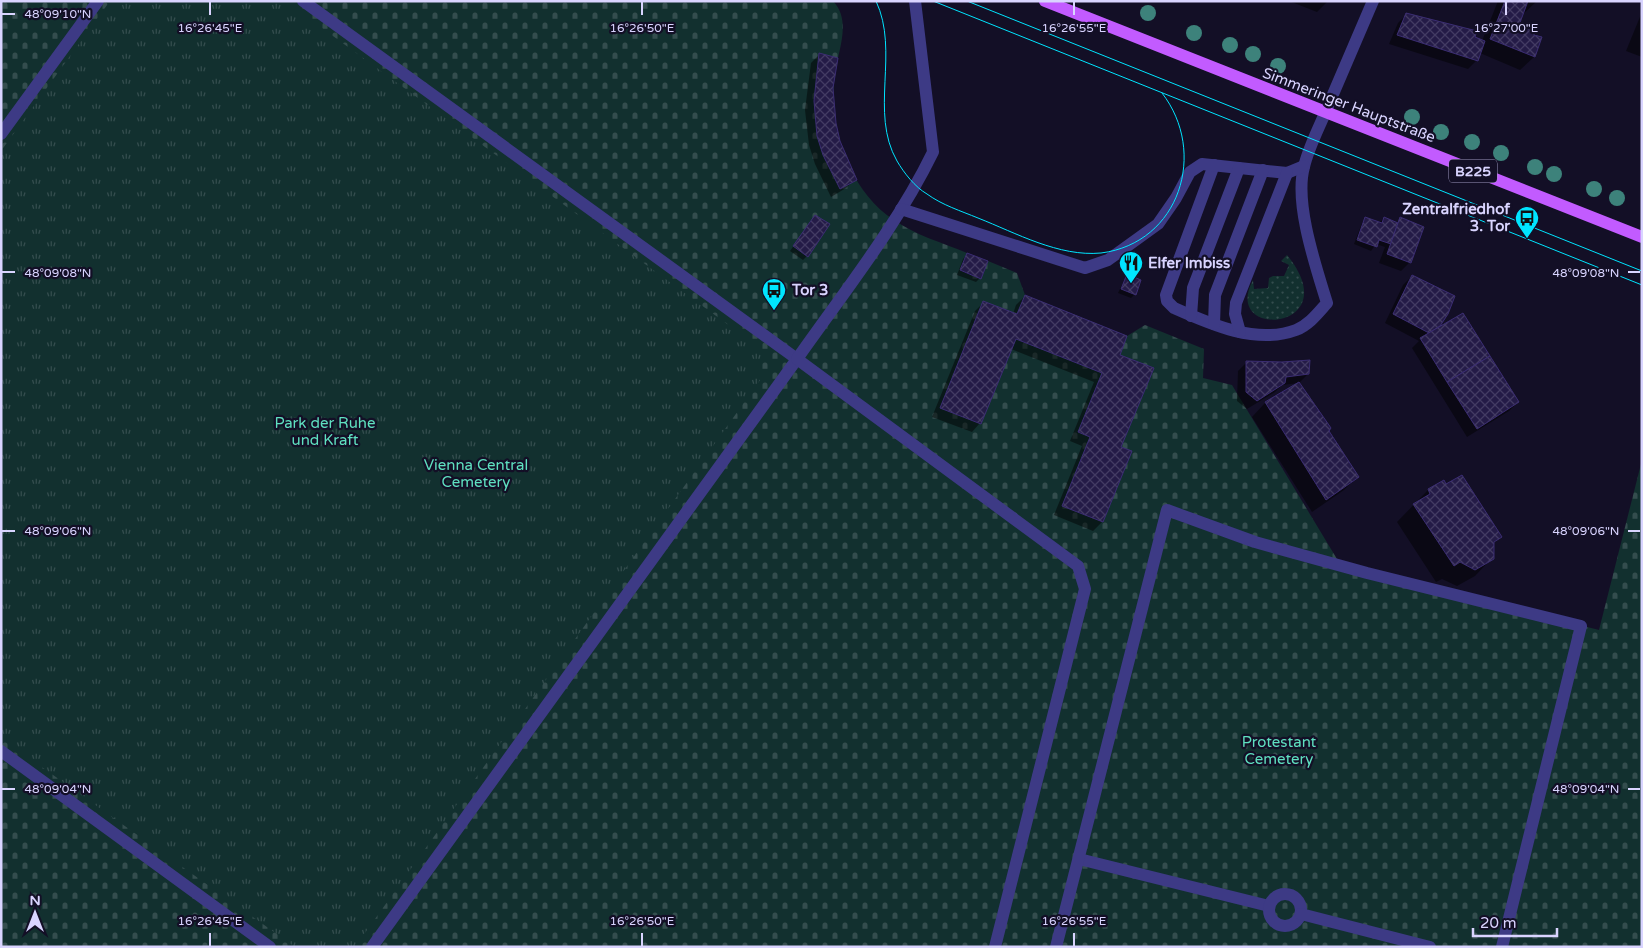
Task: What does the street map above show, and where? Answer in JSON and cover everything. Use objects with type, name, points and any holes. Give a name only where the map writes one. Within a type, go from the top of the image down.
[{"type":"main road","name":"Simmeringer Hauptstraße","points":[[1045,1],[1642,237]]},
{"type":"street","points":[[1,134],[98,1]]},
{"type":"street","points":[[304,1],[797,359],[1078,566],[1085,588],[995,947]]},
{"type":"street","points":[[372,947],[797,359],[900,209],[933,152],[915,1]]},
{"type":"street","points":[[1214,165],[1166,295],[1167,301],[1174,308],[1191,316],[1240,332],[1276,335],[1296,330],[1310,322],[1327,302],[1314,263],[1301,197],[1304,166],[1373,1]]},
{"type":"street","points":[[900,209],[1085,268],[1108,260],[1147,234],[1169,210],[1190,172],[1202,164],[1287,173],[1304,166]]},
{"type":"street","points":[[1191,316],[1193,288],[1239,168]]},
{"type":"street","points":[[1214,324],[1216,295],[1263,170]]},
{"type":"street","points":[[1240,332],[1235,314],[1236,302],[1287,173]]},
{"type":"street","points":[[1056,947],[1167,510],[1255,542],[1367,573],[1581,626],[1502,947]]},
{"type":"street","points":[[1,751],[270,947]]},
{"type":"street","points":[[1078,859],[1269,906]]},
{"type":"street","points":[[1289,894],[1298,900],[1301,914],[1293,925],[1282,927],[1273,922],[1270,917],[1269,906],[1275,897],[1289,894]]},
{"type":"street","points":[[1301,914],[1430,947]]},
{"type":"green space","name":"Vienna Central Cemetery","points":[[1,1],[833,1],[839,9],[843,27],[833,94],[838,135],[853,175],[878,207],[894,220],[911,230],[967,253],[961,271],[981,279],[988,261],[1017,273],[1025,295],[1127,336],[1145,325],[1204,349],[1203,378],[1232,385],[1340,564],[1599,630],[1642,460],[1642,947],[1,947]]},
{"type":"green space","name":"Park der Ruhe und Kraft","points":[[110,1],[285,1],[760,348],[761,358],[756,366],[763,376],[355,947],[295,947],[1,738],[1,151]]},
{"type":"green space","points":[[1287,255],[1302,280],[1303,300],[1295,312],[1281,319],[1266,319],[1253,313],[1248,300],[1253,280],[1254,289],[1268,288],[1269,278],[1284,276],[1289,265],[1281,261]]},
{"type":"building","points":[[1505,1],[1528,1],[1518,28],[1521,29],[1522,25],[1536,29],[1534,35],[1542,37],[1535,57],[1490,39]]},
{"type":"building","points":[[1406,13],[1477,31],[1475,37],[1485,41],[1478,61],[1397,35]]},
{"type":"building","points":[[819,53],[838,58],[833,88],[836,123],[840,141],[857,180],[840,189],[823,155],[817,136],[814,101]]},
{"type":"building","points":[[815,215],[830,224],[808,257],[793,246]]},
{"type":"building","points":[[1365,217],[1382,223],[1384,217],[1398,223],[1391,244],[1379,240],[1377,247],[1357,240]]},
{"type":"building","points":[[1400,217],[1424,227],[1411,263],[1387,254]]},
{"type":"building","points":[[967,253],[988,261],[981,279],[960,270]]},
{"type":"building","name":"Elfer Imbiss","points":[[1127,274],[1141,280],[1136,295],[1121,289]]},
{"type":"building","points":[[1412,275],[1455,296],[1448,314],[1440,326],[1429,333],[1393,314]]},
{"type":"building","points":[[1025,295],[1127,336],[1120,355],[1154,368],[1121,447],[1132,451],[1103,522],[1062,506],[1090,437],[1078,432],[1102,373],[1016,339],[981,424],[940,408],[983,301],[1017,314]]},
{"type":"building","points":[[1463,313],[1490,356],[1447,382],[1420,338]]},
{"type":"building","points":[[1490,356],[1519,402],[1477,429],[1447,382]]},
{"type":"building","points":[[1310,360],[1309,374],[1286,377],[1285,383],[1257,401],[1246,392],[1246,361],[1282,362]]},
{"type":"building","points":[[1299,382],[1331,428],[1329,431],[1359,477],[1326,500],[1265,402]]},
{"type":"building","points":[[1462,475],[1502,537],[1494,542],[1494,559],[1475,570],[1460,562],[1454,566],[1413,504],[1430,494],[1428,489],[1444,480],[1446,484]]},
{"type":"tram line","points":[[876,1],[883,21],[885,41],[885,122],[889,142],[900,166],[918,188],[939,201],[1038,243],[1069,251],[1101,253],[1128,246],[1150,232],[1167,214],[1178,191],[1184,167],[1183,141],[1176,116],[1162,93]]},
{"type":"tram line","points":[[933,1],[1642,285]]},
{"type":"tram line","points":[[967,1],[1642,271]]},
{"type":"place","name":"Zentralfriedhof 3. Tor","points":[[1527,239]]},
{"type":"place","name":"Elfer Imbiss","points":[[1131,284]]},
{"type":"place","name":"Tor 3","points":[[774,311]]},
{"type":"park label","name":"Protestant Cemetery","points":[[1279,750]]}]
